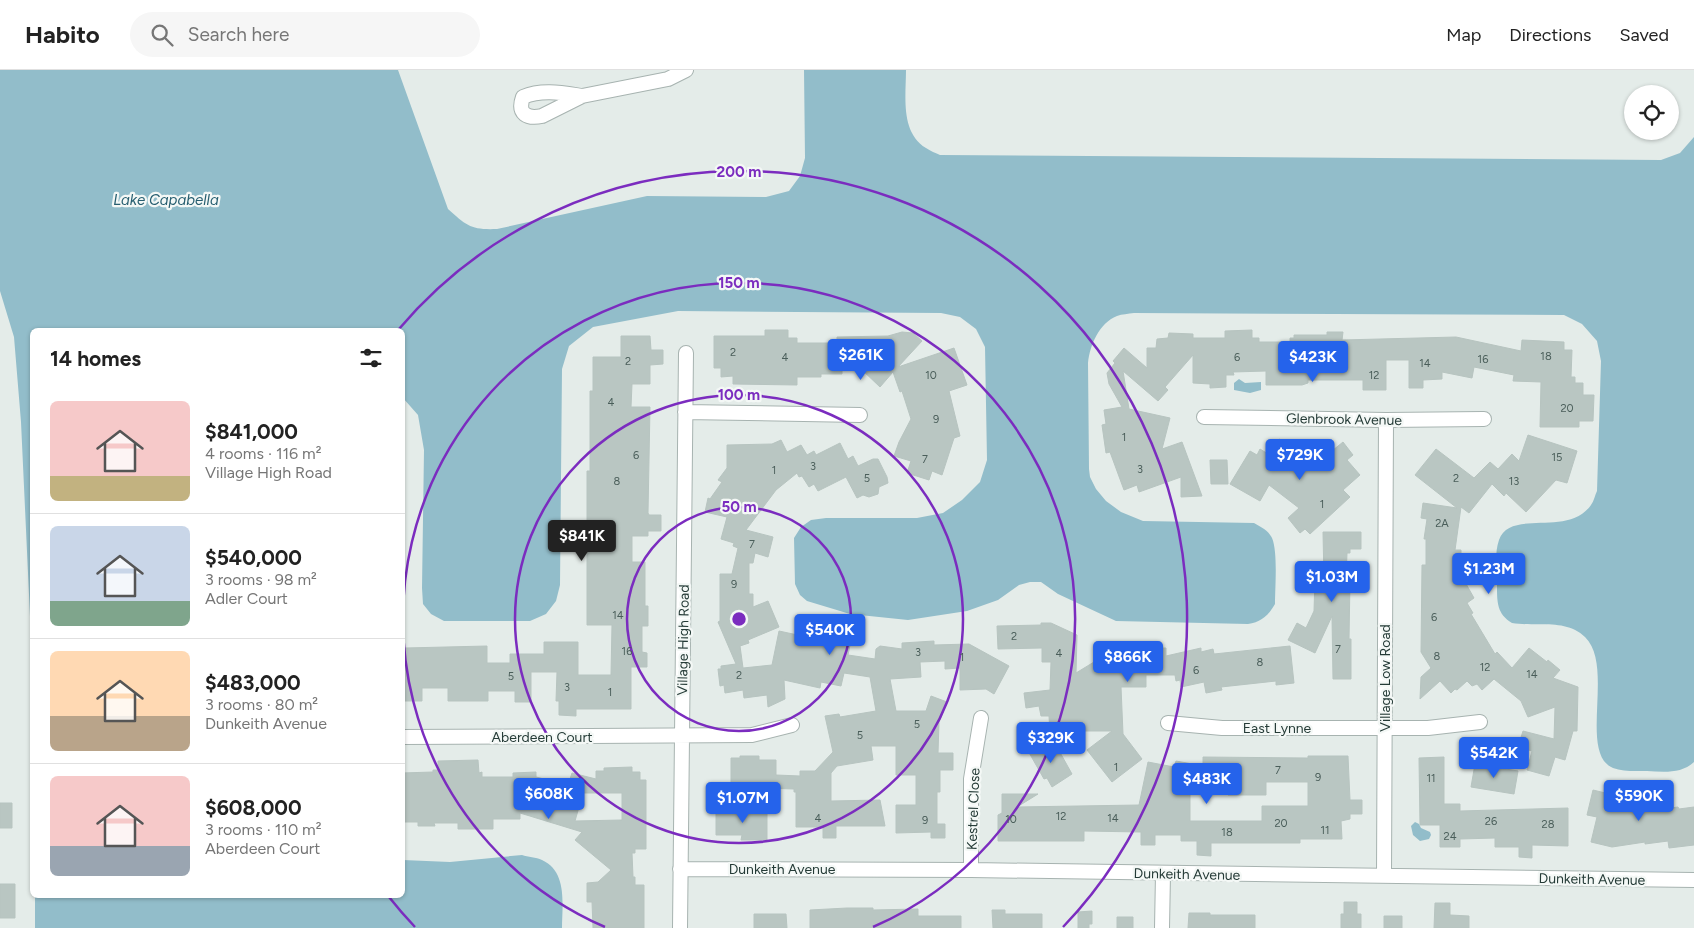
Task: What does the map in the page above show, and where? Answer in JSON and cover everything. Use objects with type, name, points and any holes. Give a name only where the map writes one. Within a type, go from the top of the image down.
[{"type":"street","points":[[582,96],[668,78],[686,70]]},
{"type":"street","name":"Village High Road","points":[[680,928],[686,353]]},
{"type":"street","points":[[686,412],[860,415]]},
{"type":"street","name":"Glenbrook Avenue","points":[[1204,417],[1386,420],[1484,419]]},
{"type":"street","name":"Village Low Road","points":[[1384,876],[1386,420]]},
{"type":"street","name":"Kestrel Close","points":[[971,870],[971,779],[981,718]]},
{"type":"street","name":"East Lynne","points":[[1168,723],[1222,728],[1428,728],[1480,722]]},
{"type":"street","name":"Aberdeen Court","points":[[405,737],[752,736],[792,725]]},
{"type":"street","name":"Dunkeith Avenue","points":[[680,869],[971,870],[1694,880]]},
{"type":"street","points":[[1162,928],[1163,874]]},
{"type":"water","name":"Lake Capabella","points":[[0,70],[398,70],[448,209],[470,226],[481,229],[497,229],[647,196],[766,197],[789,191],[800,176],[805,158],[804,70],[906,70],[906,113],[912,133],[926,148],[940,155],[1661,160],[1680,153],[1694,137],[1694,762],[1684,769],[1660,772],[1630,771],[1613,768],[1603,759],[1598,745],[1597,668],[1593,650],[1585,637],[1569,627],[1560,625],[1512,623],[1503,616],[1499,607],[1496,563],[1499,540],[1505,531],[1515,526],[1568,520],[1581,515],[1593,502],[1597,491],[1601,361],[1597,341],[1582,324],[1564,315],[1134,313],[1117,316],[1105,324],[1096,335],[1088,363],[1090,477],[1096,489],[1106,501],[1121,512],[1143,521],[1254,523],[1262,527],[1270,535],[1274,544],[1276,570],[1275,604],[1264,618],[1248,624],[1116,621],[1058,594],[1041,582],[1019,585],[998,600],[967,611],[908,620],[850,614],[807,601],[800,595],[795,584],[794,538],[801,527],[811,520],[826,518],[917,518],[943,513],[962,500],[980,482],[987,460],[985,347],[976,329],[960,317],[941,313],[678,311],[593,327],[569,346],[562,369],[560,585],[556,601],[546,614],[530,621],[444,621],[431,614],[423,604],[424,450],[418,415],[405,400],[405,328],[30,328],[30,616],[21,422],[14,337],[0,291]]},
{"type":"water","points":[[1239,379],[1245,383],[1261,382],[1261,390],[1250,393],[1234,390],[1234,383]]},
{"type":"water","points":[[1415,822],[1421,828],[1430,832],[1429,839],[1420,841],[1413,835],[1411,826]]},
{"type":"water","points":[[522,855],[542,860],[556,872],[560,881],[563,900],[562,928],[35,928],[35,898],[405,898],[405,860],[450,862]]},
{"type":"building","points":[[765,330],[788,330],[788,338],[797,338],[797,343],[837,343],[837,337],[888,336],[902,332],[913,333],[922,341],[898,367],[954,348],[967,385],[949,391],[960,436],[954,438],[942,475],[932,471],[929,480],[907,473],[911,461],[894,456],[911,419],[902,391],[900,392],[893,372],[880,387],[859,367],[842,368],[842,374],[821,374],[821,377],[797,377],[797,385],[733,384],[733,376],[721,377],[721,368],[714,368],[714,336],[765,336]]},
{"type":"building","points":[[1252,330],[1252,338],[1259,338],[1259,342],[1290,342],[1290,338],[1294,338],[1294,335],[1327,335],[1327,332],[1343,332],[1342,340],[1456,337],[1521,351],[1522,340],[1564,342],[1564,350],[1572,350],[1571,377],[1575,377],[1575,383],[1583,383],[1583,395],[1594,395],[1593,421],[1579,421],[1579,427],[1540,427],[1541,382],[1513,381],[1514,375],[1474,367],[1472,378],[1442,372],[1442,379],[1423,380],[1423,388],[1409,388],[1409,360],[1386,360],[1386,390],[1363,390],[1363,380],[1308,380],[1308,383],[1302,385],[1266,385],[1266,371],[1233,372],[1234,375],[1226,375],[1226,387],[1210,388],[1210,384],[1193,383],[1193,355],[1165,387],[1168,390],[1158,401],[1123,371],[1129,409],[1170,418],[1162,449],[1182,442],[1202,496],[1181,497],[1181,477],[1139,492],[1137,485],[1124,490],[1110,452],[1106,453],[1102,425],[1106,424],[1104,410],[1122,407],[1109,384],[1107,373],[1115,363],[1113,361],[1124,348],[1147,368],[1147,348],[1156,348],[1157,339],[1168,338],[1169,333],[1193,334],[1193,338],[1225,338],[1225,331]]},
{"type":"building","points":[[621,336],[650,336],[651,350],[663,350],[663,364],[650,365],[650,384],[632,384],[631,407],[650,407],[648,513],[649,515],[661,515],[661,531],[648,531],[648,536],[632,536],[632,562],[645,562],[645,606],[648,606],[648,626],[642,626],[642,652],[647,653],[647,667],[631,667],[631,709],[576,709],[576,716],[559,715],[559,701],[556,701],[557,672],[531,672],[531,702],[515,702],[515,691],[488,691],[488,701],[448,701],[448,688],[422,688],[422,701],[405,701],[405,648],[487,646],[487,663],[510,663],[510,654],[544,654],[544,642],[578,642],[578,675],[611,675],[612,625],[587,625],[587,471],[590,471],[590,391],[593,391],[593,357],[621,357]]},
{"type":"building","points":[[1528,435],[1577,451],[1567,483],[1556,480],[1526,512],[1506,493],[1504,496],[1492,484],[1469,513],[1461,507],[1455,550],[1461,550],[1461,575],[1474,598],[1467,603],[1473,613],[1471,614],[1495,654],[1497,652],[1512,668],[1529,648],[1560,670],[1553,678],[1578,687],[1577,731],[1573,731],[1565,760],[1555,757],[1549,776],[1527,770],[1532,751],[1518,747],[1523,731],[1554,739],[1555,707],[1528,717],[1521,701],[1494,679],[1482,690],[1477,684],[1472,686],[1467,681],[1451,693],[1440,681],[1420,699],[1421,677],[1431,668],[1421,652],[1422,565],[1426,565],[1426,539],[1424,539],[1427,519],[1421,518],[1423,503],[1457,508],[1415,475],[1436,449],[1474,478],[1490,462],[1498,469],[1512,454],[1519,461]]},
{"type":"building","points":[[1279,439],[1310,458],[1318,448],[1327,455],[1343,442],[1353,455],[1347,460],[1360,475],[1343,490],[1350,497],[1310,534],[1305,529],[1300,533],[1288,518],[1299,508],[1269,485],[1260,501],[1230,484],[1250,451],[1257,455],[1260,449],[1268,454]]},
{"type":"building","points":[[781,440],[787,452],[801,445],[807,455],[814,451],[816,455],[840,443],[848,459],[853,456],[858,466],[873,459],[878,459],[888,483],[879,487],[878,494],[869,497],[863,495],[857,498],[846,477],[818,491],[814,484],[809,487],[802,476],[799,477],[797,473],[776,490],[746,530],[773,537],[768,557],[755,553],[753,563],[749,563],[749,594],[753,594],[753,607],[768,601],[779,627],[748,640],[749,643],[740,646],[743,668],[772,665],[779,631],[816,639],[817,633],[851,640],[848,655],[875,659],[876,649],[880,646],[902,649],[902,643],[934,641],[934,645],[969,644],[1009,666],[994,694],[986,689],[960,690],[960,668],[945,669],[945,661],[920,662],[921,677],[890,679],[896,711],[926,711],[931,696],[947,702],[939,722],[938,753],[953,753],[953,770],[940,770],[940,792],[937,792],[937,824],[945,824],[945,838],[931,838],[931,832],[896,833],[896,805],[916,805],[916,775],[896,775],[896,746],[871,746],[873,760],[837,766],[831,773],[831,801],[880,800],[885,826],[836,826],[836,838],[823,838],[823,827],[796,827],[796,792],[794,792],[794,789],[731,787],[731,758],[759,756],[759,760],[776,760],[776,775],[800,776],[800,771],[815,771],[833,752],[825,716],[839,714],[840,717],[876,711],[870,677],[844,673],[841,686],[821,682],[820,688],[784,680],[785,699],[768,707],[767,695],[744,698],[743,690],[725,693],[724,685],[720,686],[718,669],[721,669],[721,666],[736,664],[718,622],[720,621],[720,574],[732,574],[738,548],[733,546],[734,543],[721,539],[727,517],[705,512],[708,498],[710,499],[722,482],[718,480],[727,468],[727,445],[772,444]]},
{"type":"building","points":[[1210,460],[1227,460],[1228,484],[1211,484]]},
{"type":"building","points":[[1323,532],[1361,532],[1361,549],[1350,549],[1350,553],[1347,553],[1346,579],[1350,579],[1349,639],[1351,639],[1351,679],[1333,679],[1332,616],[1315,653],[1288,640],[1297,623],[1306,628],[1314,611],[1315,579],[1324,579]]},
{"type":"building","points":[[1041,623],[1051,623],[1077,635],[1076,673],[1094,662],[1102,661],[1105,658],[1110,662],[1129,661],[1129,648],[1166,648],[1166,656],[1201,648],[1201,652],[1213,649],[1214,654],[1290,646],[1294,683],[1276,685],[1276,681],[1221,687],[1222,690],[1206,693],[1204,682],[1181,687],[1180,680],[1176,681],[1175,675],[1146,675],[1146,687],[1121,687],[1123,734],[1142,759],[1112,782],[1087,750],[1112,731],[1050,733],[1049,716],[1041,716],[1039,706],[1026,708],[1024,693],[1050,690],[1051,662],[1042,662],[1042,648],[998,649],[997,626],[1041,625]]},
{"type":"building","points":[[1057,747],[1072,774],[1052,787],[1047,778],[1044,779],[1027,749]]},
{"type":"building","points":[[1308,756],[1348,756],[1350,800],[1362,800],[1362,814],[1350,814],[1350,819],[1341,821],[1342,839],[1300,839],[1300,843],[1211,843],[1211,856],[1197,855],[1197,841],[1181,841],[1181,835],[1155,835],[1155,845],[1141,845],[1141,832],[1084,831],[1084,841],[998,841],[998,815],[1002,813],[1002,794],[1038,794],[1017,807],[1139,805],[1148,762],[1174,767],[1176,761],[1203,766],[1203,757],[1308,758]],"holes":[[[1266,782],[1308,782],[1308,806],[1262,806],[1262,821],[1190,821],[1190,784],[1228,783],[1228,795],[1266,795]]]},
{"type":"building","points":[[1444,757],[1444,804],[1460,804],[1460,811],[1568,808],[1568,846],[1532,845],[1532,858],[1519,857],[1519,847],[1495,847],[1495,838],[1460,839],[1460,847],[1440,847],[1440,825],[1420,825],[1419,758]]},
{"type":"building","points":[[478,760],[479,773],[482,772],[482,777],[513,777],[513,773],[536,772],[536,777],[568,785],[572,773],[596,779],[596,771],[604,771],[604,768],[632,767],[632,772],[640,772],[640,780],[646,780],[646,849],[635,849],[635,853],[632,853],[635,885],[644,885],[644,928],[593,928],[592,902],[587,902],[587,883],[598,882],[611,870],[575,840],[582,832],[520,813],[520,819],[493,819],[493,829],[458,829],[458,823],[434,823],[435,826],[418,826],[418,822],[405,822],[405,773],[433,772],[433,770],[438,770],[438,761]],"holes":[[[583,793],[622,793],[622,820],[575,821]]]},
{"type":"building","points":[[1475,764],[1518,771],[1514,794],[1471,787]]},
{"type":"building","points":[[1593,790],[1634,800],[1655,797],[1657,810],[1694,807],[1694,845],[1669,848],[1668,841],[1612,847],[1591,842],[1597,817],[1587,815]]},
{"type":"building","points":[[0,803],[12,803],[12,828],[0,828]]},
{"type":"building","points":[[716,810],[767,810],[767,840],[741,840],[742,835],[716,835]]},
{"type":"building","points":[[0,884],[15,884],[15,918],[0,918]]},
{"type":"building","points":[[1344,902],[1357,902],[1357,914],[1361,914],[1361,928],[1341,928],[1341,914],[1344,914]]},
{"type":"building","points":[[1435,903],[1450,903],[1450,915],[1469,916],[1469,928],[1434,928]]},
{"type":"building","points":[[873,908],[873,910],[918,909],[918,916],[961,916],[961,928],[810,928],[810,910]]},
{"type":"building","points":[[992,910],[1005,910],[1005,914],[1042,914],[1042,928],[993,928]]},
{"type":"building","points":[[1092,911],[1092,924],[1089,924],[1089,928],[1078,928],[1078,912]]},
{"type":"building","points":[[1189,913],[1255,915],[1255,928],[1188,928]]},
{"type":"building","points":[[754,914],[786,914],[787,928],[754,928]]},
{"type":"building","points":[[1384,916],[1402,916],[1402,928],[1384,928]]},
{"type":"building","points":[[1117,917],[1133,917],[1133,928],[1117,928]]}]
